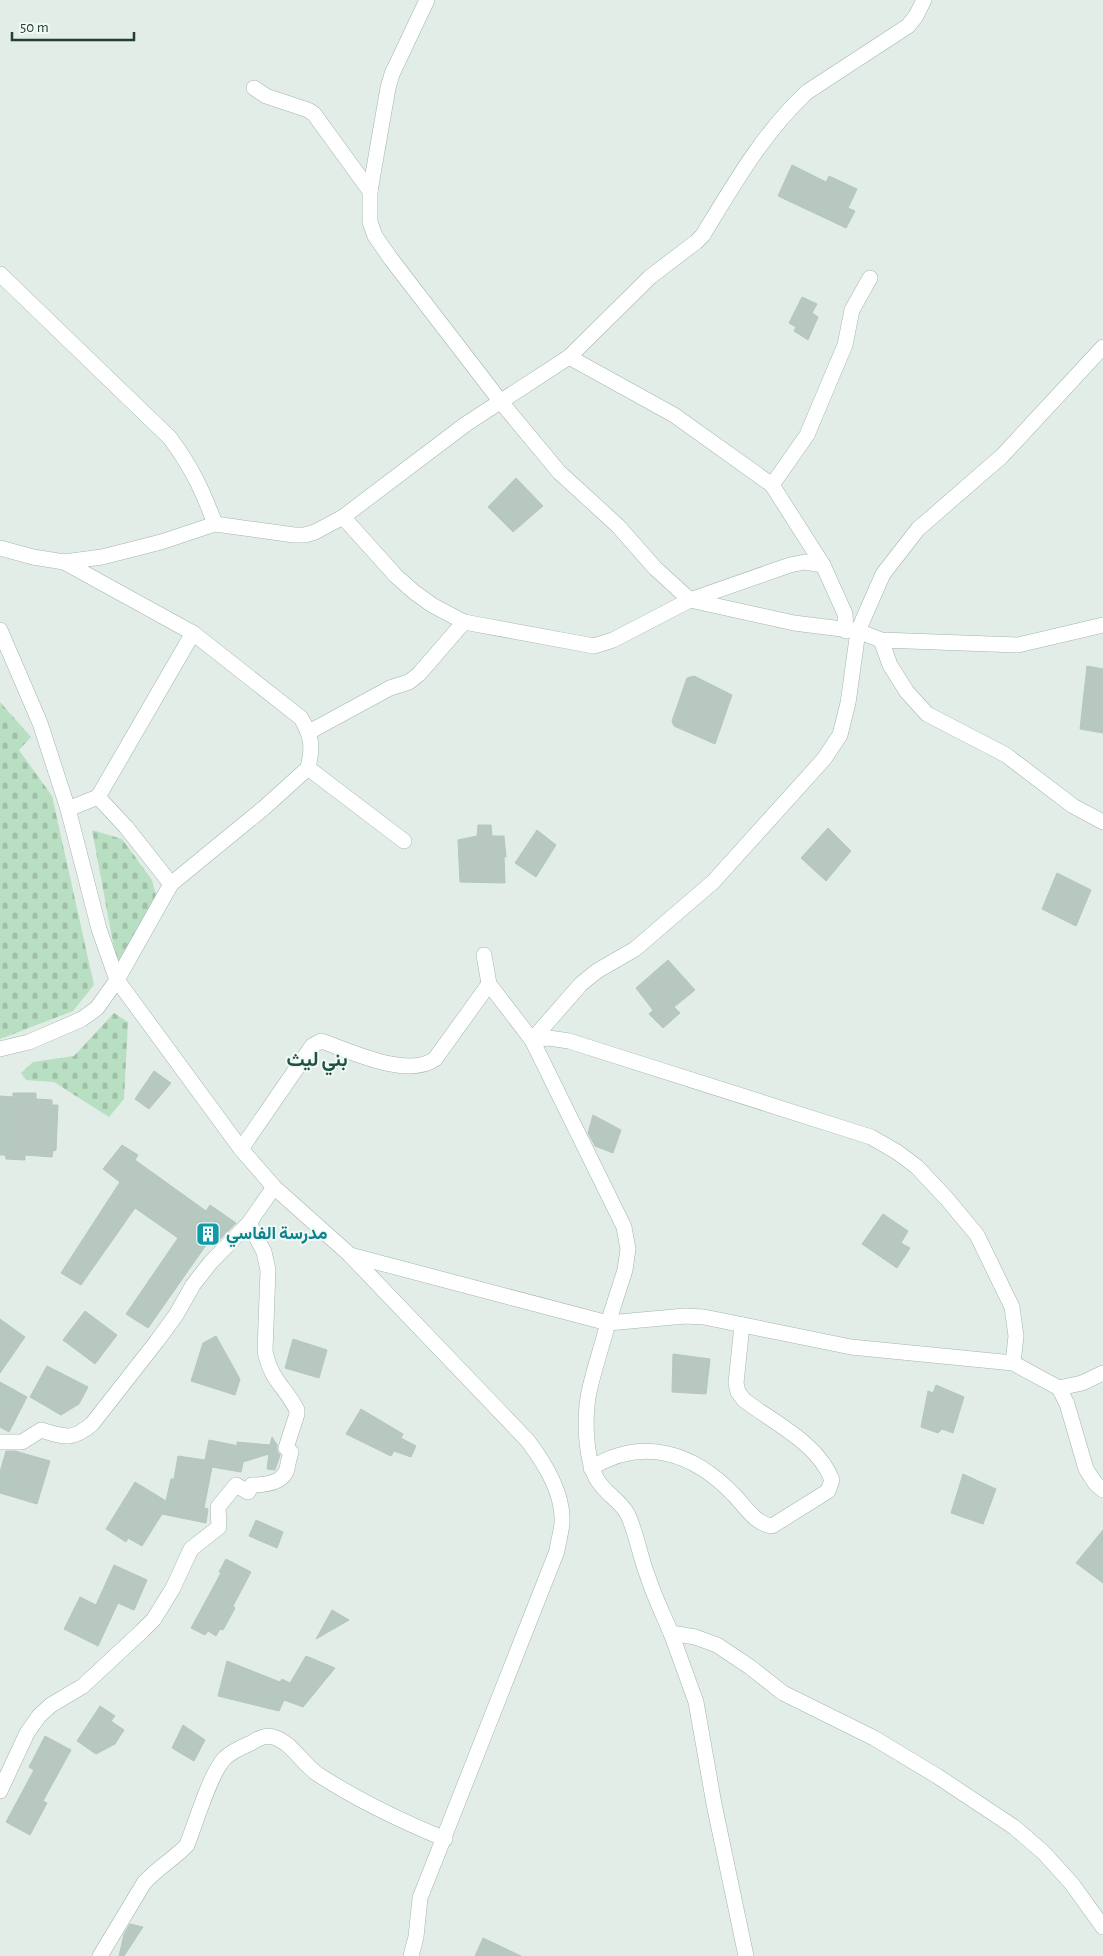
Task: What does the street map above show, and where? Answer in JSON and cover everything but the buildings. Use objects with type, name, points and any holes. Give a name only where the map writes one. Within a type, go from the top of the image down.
[{"type":"street","points":[[427,0],[392,74],[388,88],[370,191],[370,222],[375,236],[501,402],[560,472],[618,526],[655,568],[690,600],[794,623],[852,631],[881,640],[1018,645],[1103,625]]},
{"type":"street","points":[[0,548],[33,557],[64,562],[102,557],[161,542],[216,524],[275,533],[305,535],[315,532],[343,517],[466,424],[569,357],[650,277],[703,235],[747,162],[772,128],[796,103],[807,92],[908,26],[916,16],[924,0]]},
{"type":"street","points":[[254,88],[266,96],[308,110],[314,114],[370,191]]},
{"type":"street","points":[[0,274],[170,438],[188,462],[201,486],[216,524]]},
{"type":"street","points":[[772,485],[807,435],[844,345],[852,310],[870,278]]},
{"type":"street","points":[[532,1040],[581,984],[597,971],[635,949],[713,882],[824,759],[840,735],[848,703],[852,631],[883,574],[918,529],[1002,456],[1103,347]]},
{"type":"street","points":[[569,357],[674,416],[772,485],[823,565],[852,631]]},
{"type":"street","points":[[343,517],[396,576],[432,606],[464,622],[594,646],[613,640],[690,600],[790,564],[805,562],[823,565]]},
{"type":"street","points":[[0,1049],[29,1042],[82,1019],[96,1008],[117,980],[171,884],[265,807],[308,768],[311,744],[309,732],[301,718],[193,633],[64,562]]},
{"type":"street","points":[[309,732],[390,688],[409,682],[420,674],[464,622]]},
{"type":"street","points":[[0,630],[40,723],[68,808],[99,929],[117,980],[241,1150],[274,1187],[349,1254],[528,1441],[548,1468],[559,1501],[562,1522],[557,1551],[445,1839],[420,1898],[416,1937],[411,1956]]},
{"type":"street","points":[[68,808],[98,797],[193,633]]},
{"type":"street","points":[[881,640],[890,665],[906,692],[927,714],[1006,755],[1074,806],[1103,822]]},
{"type":"street","points":[[308,768],[404,841]]},
{"type":"street","points":[[98,797],[126,827],[171,884]]},
{"type":"street","points":[[484,955],[489,984],[532,1040],[624,1227],[628,1249],[625,1270],[608,1323],[589,1394],[588,1451],[592,1468],[599,1482],[621,1503],[628,1515],[648,1577],[696,1702],[714,1804],[746,1956]]},
{"type":"street","points":[[241,1150],[312,1046],[316,1043],[321,1042],[392,1065],[419,1067],[435,1059],[489,984]]},
{"type":"street","points":[[532,1040],[549,1038],[569,1041],[871,1137],[897,1152],[917,1167],[948,1199],[977,1235],[1012,1307],[1016,1336],[1013,1363]]},
{"type":"street","points":[[0,1442],[22,1442],[40,1430],[60,1436],[72,1437],[92,1424],[157,1341],[205,1270],[249,1223],[274,1187]]},
{"type":"street","points":[[0,1791],[27,1732],[39,1716],[51,1705],[83,1686],[154,1619],[173,1588],[191,1549],[219,1527],[218,1507],[236,1485],[248,1492],[252,1485],[266,1485],[282,1478],[286,1471],[291,1452],[286,1448],[297,1410],[275,1380],[267,1363],[265,1351],[267,1261],[249,1223]]},
{"type":"street","points":[[349,1254],[608,1323],[685,1316],[704,1317],[850,1347],[1013,1363],[1059,1388],[1067,1404],[1086,1469],[1103,1490]]},
{"type":"street","points":[[592,1468],[604,1461],[624,1455],[658,1452],[676,1454],[691,1461],[714,1477],[758,1521],[772,1526],[828,1490],[832,1480],[822,1459],[800,1440],[744,1400],[738,1392],[736,1384],[742,1325]]},
{"type":"street","points":[[1059,1388],[1082,1383],[1103,1373]]},
{"type":"street","points":[[671,1633],[695,1637],[717,1646],[750,1667],[783,1693],[874,1738],[937,1776],[1014,1827],[1044,1853],[1072,1884],[1103,1927]]},
{"type":"street","points":[[100,1956],[151,1874],[179,1854],[187,1845],[214,1776],[223,1759],[230,1753],[259,1738],[268,1736],[282,1741],[287,1744],[306,1766],[341,1790],[383,1813],[445,1839]]},
{"type":"green space","points":[[0,702],[31,737],[19,750],[52,796],[94,985],[73,1011],[0,1039]]},
{"type":"green space","points":[[92,830],[122,839],[152,880],[157,899],[119,975]]},
{"type":"green space","points":[[114,1013],[128,1022],[124,1099],[109,1117],[54,1082],[26,1080],[21,1073],[33,1062],[74,1056]]},
{"type":"place","name":"مدرسة الفاسي","points":[[208,1234]]},
{"type":"district","name":"بني ليث","points":[[317,1060]]}]
